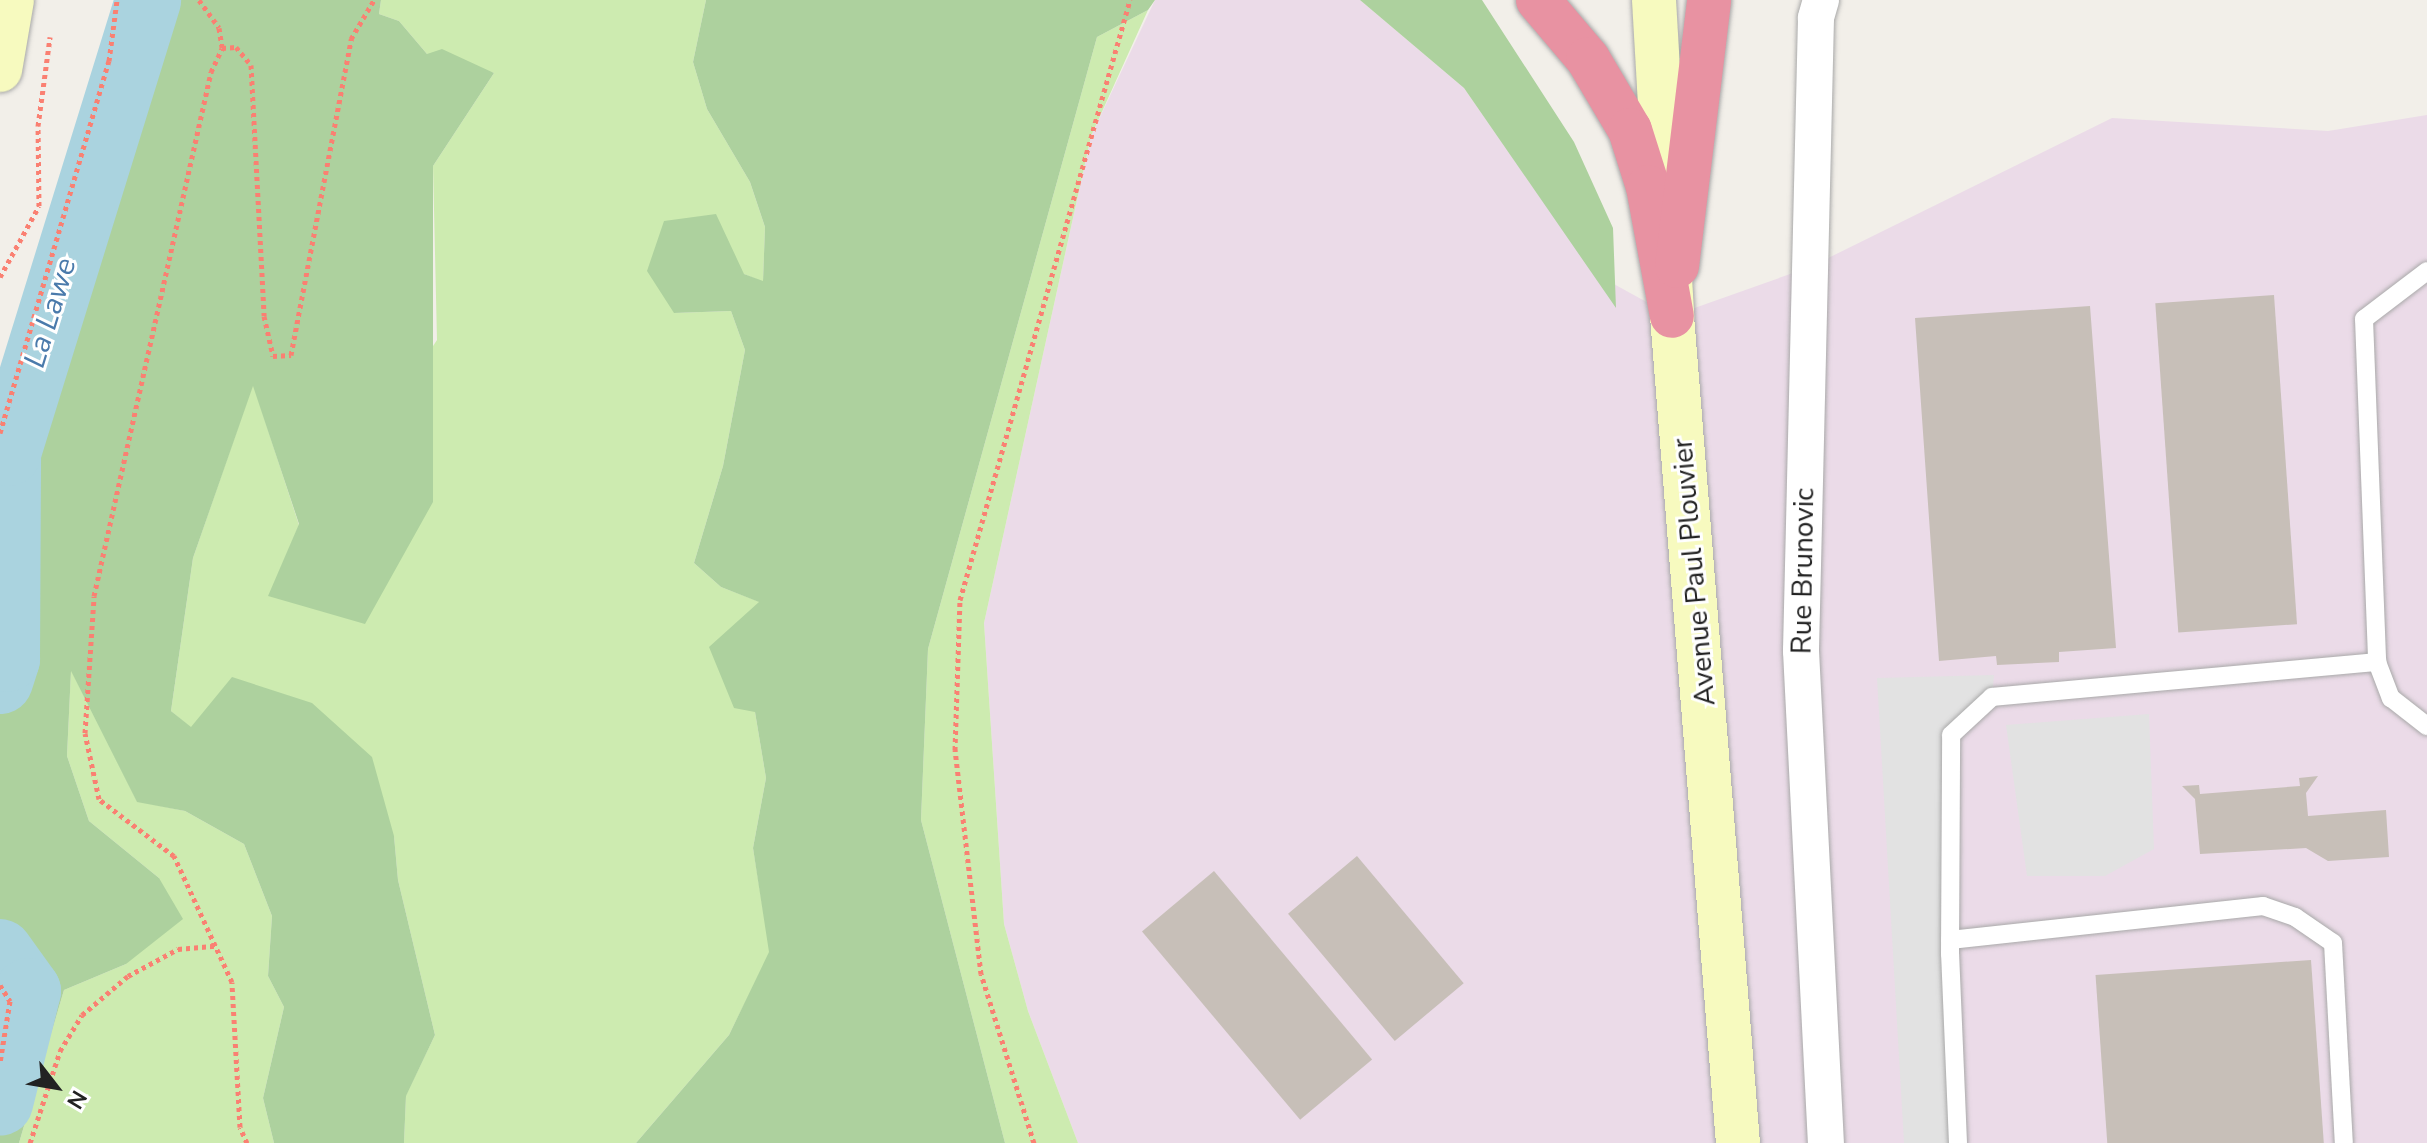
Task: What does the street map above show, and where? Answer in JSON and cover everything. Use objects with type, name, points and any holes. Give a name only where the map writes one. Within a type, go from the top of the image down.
[{"type":"highway","points":[[1538,0],[1588,59],[1630,130],[1648,187],[1672,316]]},
{"type":"highway","points":[[1672,316],[1709,0]]},
{"type":"main road","points":[[0,70],[12,0]]},
{"type":"main road","name":"Avenue Paul Plouvier","points":[[1654,0],[1672,316],[1738,1143]]},
{"type":"street","name":"Rue Brunovic","points":[[1821,0],[1816,18],[1801,651],[1826,1143]]},
{"type":"lane","points":[[2427,271],[2364,319],[2377,662],[2391,698],[2427,726]]},
{"type":"lane","points":[[1958,1143],[1950,940],[1951,735],[1992,697],[2377,662]]},
{"type":"lane","points":[[1950,940],[2263,906],[2295,917],[2333,943],[2344,1143]]},
{"type":"path","points":[[0,433],[109,61],[117,0]]},
{"type":"path","points":[[199,0],[219,28],[222,48],[211,72],[94,596],[85,733],[99,799],[174,856],[232,982],[240,1127],[247,1143]]},
{"type":"path","points":[[222,48],[236,47],[251,65],[264,316],[273,356],[291,355],[351,39],[374,0]]},
{"type":"path","points":[[1034,1143],[981,974],[955,750],[960,600],[1130,0]]},
{"type":"path","points":[[0,277],[39,206],[38,126],[51,31]]},
{"type":"path","points":[[30,1143],[60,1051],[82,1015],[128,976],[178,949],[215,946]]},
{"type":"path","points":[[0,985],[10,1001],[0,1063]]},
{"type":"shaded area","points":[[1155,0],[1360,0],[1464,88],[1592,272],[1672,316],[1810,267],[2112,118],[2328,131],[2427,115],[2427,1143],[1078,1143],[1028,1011],[1004,924],[984,623],[1091,136]]},
{"type":"shaded area","points":[[1994,675],[1992,697],[1951,735],[1958,1143],[1904,1143],[1877,678]]},
{"type":"shaded area","points":[[2149,714],[2154,849],[2105,876],[2027,876],[2006,725]]},
{"type":"green space","points":[[116,0],[381,0],[379,14],[399,21],[427,54],[442,49],[494,73],[433,166],[433,502],[365,624],[268,596],[299,524],[253,386],[193,558],[171,711],[191,727],[232,677],[312,703],[372,757],[394,836],[398,880],[435,1035],[406,1096],[404,1143],[274,1143],[263,1098],[284,1007],[268,976],[272,916],[244,844],[185,811],[137,802],[71,671],[67,756],[89,821],[159,878],[183,919],[126,964],[64,990],[19,1143],[0,1143],[0,381],[88,128]]},
{"type":"green space","points":[[381,0],[706,0],[693,62],[707,109],[750,182],[765,227],[763,282],[744,274],[674,313],[731,311],[745,350],[723,466],[694,563],[721,587],[760,602],[755,712],[766,778],[753,848],[770,952],[729,1035],[636,1143],[404,1143],[406,1095],[435,1035],[398,880],[394,836],[191,728],[171,711],[193,558],[253,384],[299,525],[269,596],[437,340],[433,166],[494,73],[427,54],[399,21],[379,14]]},
{"type":"green space","points":[[706,0],[1155,0],[1148,10],[1097,37],[928,649],[921,820],[1005,1143],[636,1143],[729,1035],[769,952],[753,848],[766,778],[755,712],[734,708],[709,647],[759,602],[721,587],[694,563],[723,466],[745,350],[731,311],[674,313],[647,271],[664,221],[716,214],[744,274],[763,281],[765,227],[750,182],[707,109],[693,62]]},
{"type":"green space","points":[[1360,0],[1482,0],[1574,142],[1613,228],[1616,308],[1464,88]]},
{"type":"green space","points":[[1148,10],[1091,136],[984,623],[1004,924],[1028,1011],[1078,1143],[1005,1143],[921,820],[928,649],[1097,37]]},
{"type":"green space","points":[[71,670],[137,801],[185,811],[244,844],[272,916],[268,976],[284,1007],[263,1098],[274,1143],[19,1143],[64,990],[126,964],[159,878],[89,821],[67,756]]},
{"type":"building","points":[[2274,295],[2297,624],[2178,632],[2155,303]]},
{"type":"building","points":[[2090,306],[2116,648],[2059,652],[2059,662],[1997,665],[1996,656],[1939,661],[1915,318]]},
{"type":"building","points":[[2318,776],[2306,793],[2308,816],[2386,810],[2389,857],[2328,861],[2306,848],[2200,854],[2195,799],[2182,786],[2199,785],[2200,794],[2300,786],[2299,778]]},
{"type":"building","points":[[1357,856],[1464,983],[1395,1041],[1288,914]]},
{"type":"building","points":[[1214,871],[1372,1059],[1300,1120],[1142,931]]},
{"type":"building","points":[[2311,960],[2324,1143],[2107,1143],[2096,975]]},
{"type":"waterway","name":"La Lawe","points":[[0,681],[7,659],[8,453],[148,0]]},
{"type":"waterway","name":"La Lawe","points":[[0,952],[28,991],[0,1103]]}]
